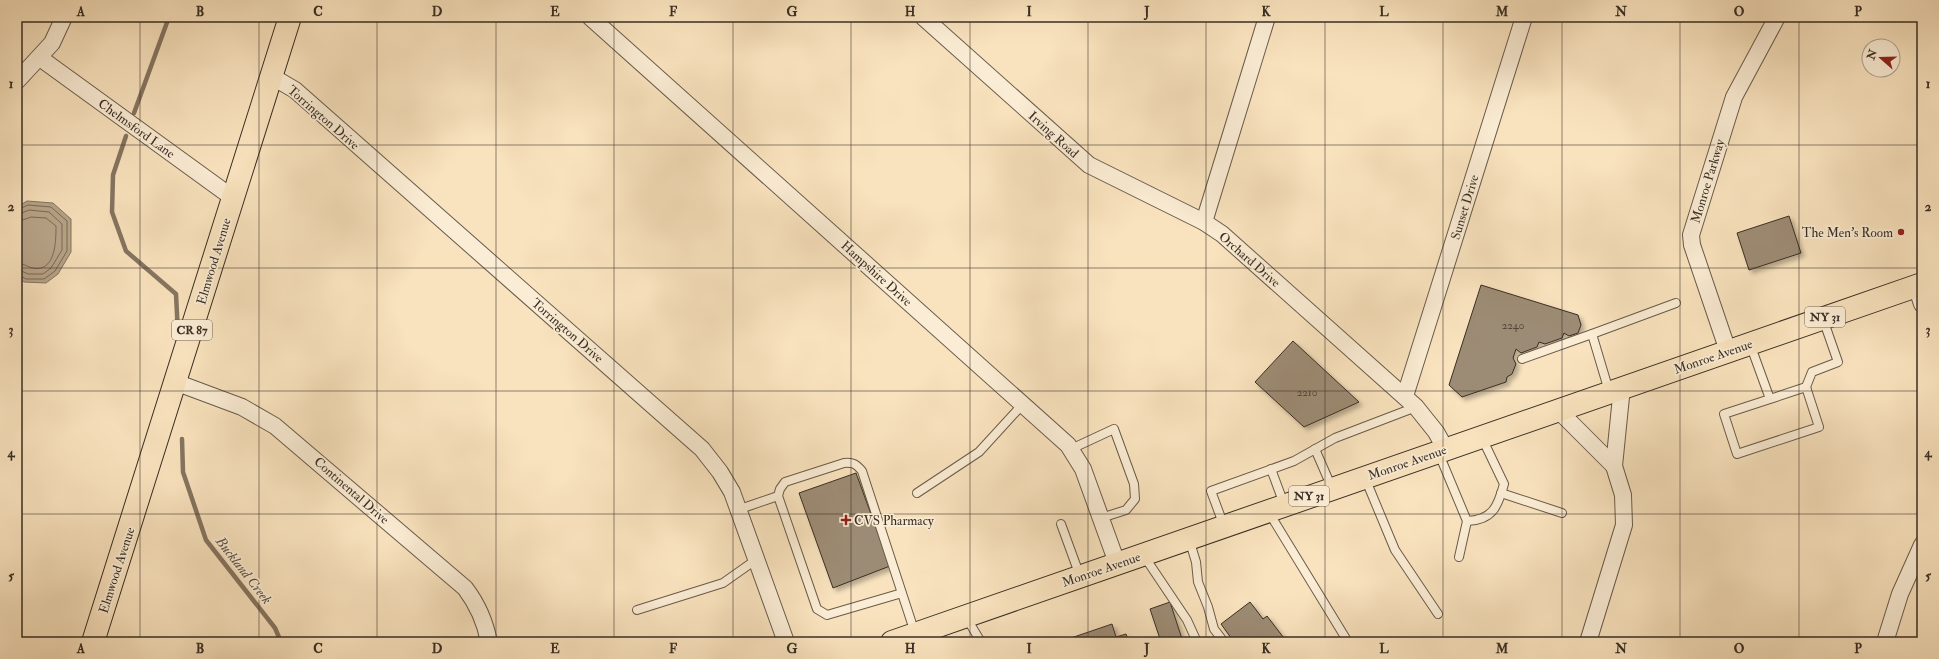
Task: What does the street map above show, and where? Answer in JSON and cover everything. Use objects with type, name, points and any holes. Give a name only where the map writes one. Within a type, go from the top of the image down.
[{"type":"main road","name":"Elmwood Avenue","points":[[93,642],[290,17]]},
{"type":"main road","name":"Monroe Avenue","points":[[892,642],[1822,318],[1920,291]]},
{"type":"street","points":[[17,81],[40,58],[52,43],[64,17]]},
{"type":"street","name":"Hampshire Drive","points":[[590,17],[1024,404],[1071,449],[1082,469],[1117,563]]},
{"type":"street","name":"Irving Road","points":[[922,17],[1089,165],[1204,222]]},
{"type":"street","points":[[1204,222],[1267,17]]},
{"type":"street","name":"Sunset Drive","points":[[1411,402],[1524,17]]},
{"type":"street","name":"Monroe Parkway","points":[[1728,351],[1692,245],[1691,235],[1734,97],[1777,17]]},
{"type":"street","name":"Chelmsford Lane","points":[[40,58],[233,198]]},
{"type":"street","name":"Torrington Drive","points":[[271,76],[295,90],[702,449],[720,472],[740,509],[786,642]]},
{"type":"street","name":"Orchard Drive","points":[[1204,222],[1222,234],[1411,402],[1436,432],[1442,450]]},
{"type":"street","name":"Continental Drive","points":[[176,382],[242,406],[259,415],[294,441],[465,588],[476,602],[483,618],[489,642]]},
{"type":"street","points":[[1588,642],[1624,525],[1623,495],[1614,466],[1616,389]]},
{"type":"street","points":[[1558,410],[1614,466]]},
{"type":"street","points":[[1885,642],[1900,594],[1922,545]]},
{"type":"lane","points":[[1522,359],[1676,303]]},
{"type":"lane","points":[[1806,387],[1724,414],[1738,454],[1820,426],[1806,387],[1812,372],[1838,362],[1822,318]]},
{"type":"lane","points":[[1592,334],[1616,389]]},
{"type":"lane","points":[[1750,343],[1770,399]]},
{"type":"lane","points":[[1224,526],[1211,491],[1294,461],[1335,438],[1411,402]]},
{"type":"lane","points":[[917,493],[979,452],[1024,404]]},
{"type":"lane","points":[[1071,449],[1114,429],[1134,484],[1134,499],[1126,510],[1101,518]]},
{"type":"lane","points":[[1467,521],[1477,521],[1492,512],[1498,505],[1504,484],[1481,436]]},
{"type":"lane","points":[[1315,449],[1332,488]]},
{"type":"lane","points":[[1442,450],[1467,521],[1459,557]]},
{"type":"lane","points":[[902,593],[827,615],[817,610],[778,496],[780,489],[786,482],[844,463],[851,462],[857,465],[862,471],[902,593],[915,634]]},
{"type":"lane","points":[[1271,469],[1276,508],[1348,642]]},
{"type":"lane","points":[[1364,477],[1395,550],[1438,614]]},
{"type":"lane","points":[[1501,493],[1562,513]]},
{"type":"lane","points":[[740,509],[778,496]]},
{"type":"lane","points":[[1061,524],[1080,577]]},
{"type":"lane","points":[[1189,538],[1196,562],[1198,582],[1208,607],[1214,629],[1224,642]]},
{"type":"lane","points":[[1143,554],[1187,620],[1197,642]]},
{"type":"lane","points":[[637,610],[723,582],[757,559]]},
{"type":"lane","points":[[966,616],[981,642]]},
{"type":"water","points":[[27,201],[53,203],[71,219],[71,252],[58,274],[46,283],[24,282],[17,277],[17,207]]},
{"type":"building","points":[[1789,216],[1801,253],[1749,270],[1737,233]]},
{"type":"building","points":[[1481,285],[1578,315],[1581,325],[1578,333],[1569,336],[1564,333],[1562,338],[1545,344],[1539,342],[1537,347],[1521,353],[1516,349],[1513,358],[1516,364],[1512,374],[1507,377],[1506,382],[1462,397],[1449,385]]},
{"type":"building","points":[[1293,341],[1359,402],[1304,427],[1255,382]]},
{"type":"building","name":"CVS Pharmacy","points":[[856,473],[890,566],[833,588],[799,493]]},
{"type":"building","points":[[1170,602],[1183,642],[1161,642],[1150,609]]},
{"type":"building","points":[[1250,602],[1263,619],[1267,616],[1287,642],[1234,642],[1221,624]]},
{"type":"building","points":[[1112,624],[1116,637],[1126,634],[1129,642],[1069,642],[1068,639]]},
{"type":"waterway","name":"Buckland Creek","points":[[134,113],[169,17]]},
{"type":"waterway","name":"Buckland Creek","points":[[126,136],[113,175],[112,212],[126,251],[176,294],[178,334]]},
{"type":"waterway","name":"Buckland Creek","points":[[182,439],[183,472],[206,540],[275,628],[281,642]]},
{"type":"place","name":"The Men's Room","points":[[1901,232]]},
{"type":"place","name":"CVS Pharmacy","points":[[846,520]]}]
